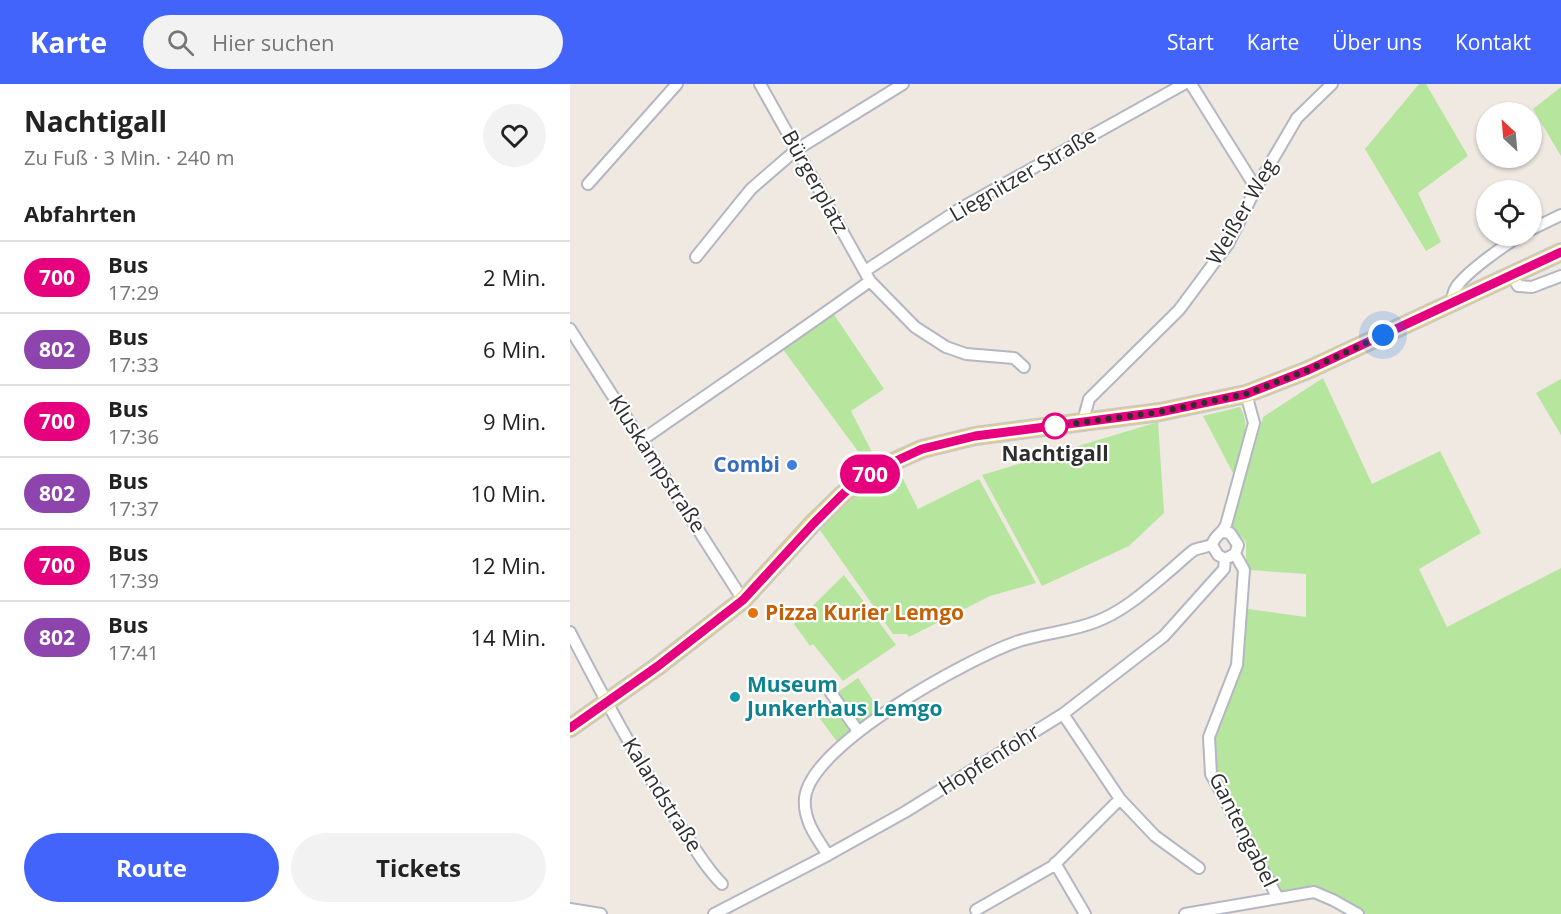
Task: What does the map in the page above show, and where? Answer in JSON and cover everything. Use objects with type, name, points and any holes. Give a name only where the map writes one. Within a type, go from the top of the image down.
[{"type":"main road","points":[[570,728],[607,703],[743,600],[842,495],[854,484],[885,466],[922,449],[944,442],[1160,412],[1246,394],[1308,370],[1561,252]]},
{"type":"street","points":[[588,184],[677,84]]},
{"type":"street","name":"Bürgerplatz","points":[[760,84],[868,276],[915,327],[946,347],[966,354],[1014,357],[1024,367]]},
{"type":"street","points":[[696,257],[751,189],[796,150],[903,84]]},
{"type":"street","name":"Liegnitzer Straße","points":[[642,440],[781,345],[868,276],[961,208],[1184,84]]},
{"type":"street","points":[[1191,84],[1256,188]]},
{"type":"street","name":"Weißer Weg","points":[[1083,421],[1089,399],[1179,310],[1227,244],[1256,188],[1297,118],[1332,84]]},
{"type":"street","points":[[1542,224],[1561,215]]},
{"type":"street","points":[[1452,303],[1453,293],[1458,284],[1504,246]]},
{"type":"street","points":[[1512,275],[1518,286],[1532,287],[1561,276]]},
{"type":"street","name":"Kluskampstraße","points":[[570,329],[743,600]]},
{"type":"street","points":[[1223,532],[1230,533],[1238,545],[1230,557],[1218,555],[1212,545],[1213,540],[1223,532],[1254,423],[1246,394]]},
{"type":"street","points":[[828,855],[807,822],[805,796],[814,777],[827,759],[858,731],[927,686],[987,654],[1018,641],[1095,622],[1115,612],[1134,600],[1195,550],[1212,545]]},
{"type":"street","name":"Hopfenfohr","points":[[714,914],[905,812],[1063,714],[1164,636],[1224,569],[1230,557]]},
{"type":"street","name":"Gantengabel","points":[[1230,557],[1244,570],[1237,665],[1209,737],[1211,774],[1278,898]]},
{"type":"street","name":"Kalandstraße","points":[[570,632],[658,792],[710,872],[722,884]]},
{"type":"street","points":[[831,693],[858,731]]},
{"type":"street","points":[[1063,714],[1119,799],[1155,836],[1199,868]]},
{"type":"street","points":[[976,910],[1055,863],[1119,799]]},
{"type":"street","points":[[1055,863],[1085,914]]},
{"type":"street","points":[[1185,914],[1314,892],[1358,914]]},
{"type":"street","points":[[570,909],[601,914]]},
{"type":"green space","points":[[1419,84],[1426,84],[1468,156],[1418,193],[1441,242],[1426,251],[1365,149]]},
{"type":"green space","points":[[1561,87],[1561,156],[1542,124],[1542,102]]},
{"type":"green space","points":[[833,313],[884,389],[851,411],[876,460],[868,465],[782,348]]},
{"type":"green space","points":[[1323,378],[1372,484],[1440,451],[1481,533],[1419,569],[1447,627],[1561,568],[1561,914],[1363,914],[1314,892],[1278,892],[1214,772],[1212,737],[1239,671],[1248,609],[1306,617],[1306,574],[1250,570],[1246,562],[1246,542],[1231,525],[1263,417]]},
{"type":"green space","points":[[1561,379],[1561,435],[1536,393]]},
{"type":"green space","points":[[1240,407],[1244,415],[1245,432],[1234,475],[1203,416]]},
{"type":"green space","points":[[1158,422],[1164,513],[1129,546],[1042,586],[982,475]]},
{"type":"green space","points":[[898,469],[918,509],[979,479],[1036,583],[990,596],[909,637],[907,634],[893,634],[820,530],[857,496]]},
{"type":"green space","points":[[844,575],[896,645],[843,681],[813,644],[810,646],[794,624]]},
{"type":"green space","points":[[858,678],[881,712],[859,727],[835,694]]},
{"type":"green space","points":[[835,704],[854,730],[838,743],[818,716]]},
{"type":"bus line","name":"700","points":[[570,728],[658,666],[743,600],[813,524],[854,484],[903,457],[944,442],[975,436],[1160,412],[1246,394],[1308,370],[1561,252]]},
{"type":"place","name":"Nachtigall","points":[[1055,426]]},
{"type":"place","name":"Combi","points":[[792,465]]},
{"type":"place","name":"Pizza Kurier Lemgo","points":[[753,613]]},
{"type":"place","name":"Museum Junkerhaus Lemgo","points":[[735,697]]},
{"type":"route","points":[[1055,426],[1160,412],[1246,394],[1308,370],[1383,335]]}]
